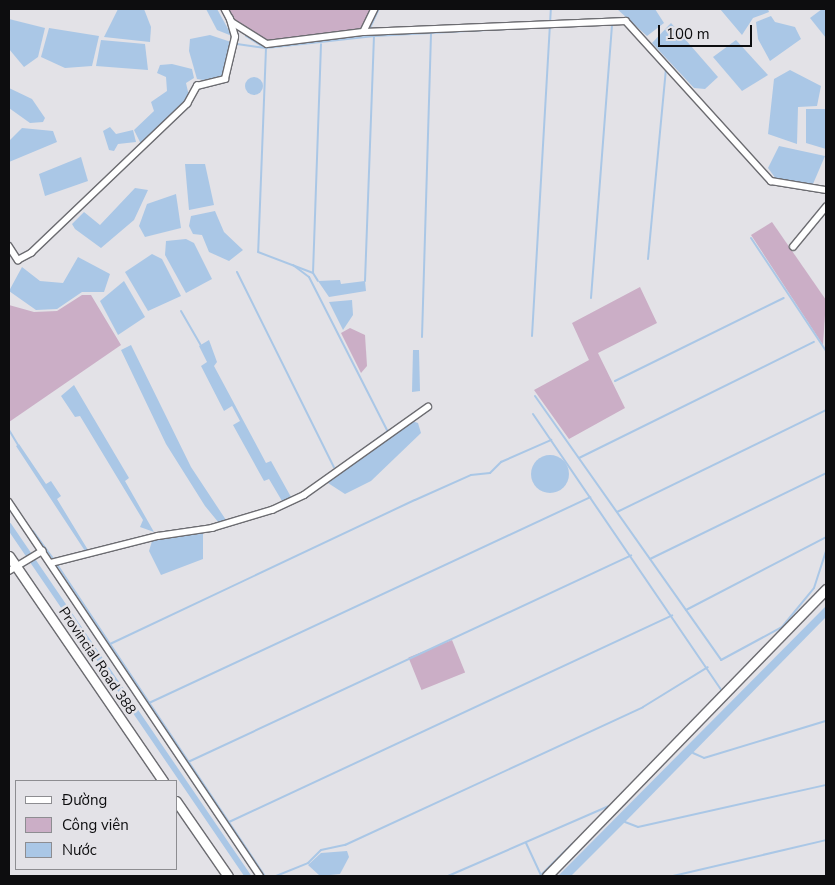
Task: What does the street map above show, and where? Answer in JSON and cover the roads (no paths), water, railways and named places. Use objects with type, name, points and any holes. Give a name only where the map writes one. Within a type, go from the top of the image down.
[{"type":"street","points":[[9,246],[18,260],[31,253],[187,104],[200,84],[225,80],[234,42],[230,19],[225,9]]},
{"type":"street","points":[[364,32],[375,9]]},
{"type":"street","points":[[230,19],[270,44],[364,32],[626,21],[771,181],[826,190]]},
{"type":"street","points":[[793,247],[826,207]]},
{"type":"street","points":[[51,563],[158,536],[212,528],[294,501],[428,407]]},
{"type":"street","points":[[9,502],[260,876]]},
{"type":"street","points":[[15,568],[42,551]]},
{"type":"street","name":"Provincial Road 388","points":[[9,556],[15,568],[162,780]]},
{"type":"street","points":[[547,876],[826,589]]},
{"type":"street","points":[[178,804],[228,876]]},
{"type":"water","points":[[118,9],[144,9],[151,27],[150,42],[104,37]]},
{"type":"water","points":[[206,9],[217,9],[232,36],[217,30]]},
{"type":"water","points":[[617,9],[655,9],[664,23],[647,36]]},
{"type":"water","points":[[720,9],[768,9],[769,12],[753,18],[742,35]]},
{"type":"water","points":[[822,9],[826,9],[826,38],[810,18]]},
{"type":"water","points":[[771,16],[775,22],[795,27],[801,39],[770,61],[758,39],[756,22]]},
{"type":"water","points":[[9,19],[45,28],[38,57],[24,67],[9,49]]},
{"type":"water","points":[[671,23],[718,77],[705,89],[694,88],[652,43]]},
{"type":"water","points":[[49,28],[99,36],[92,66],[65,68],[41,57]]},
{"type":"water","points":[[210,35],[231,42],[225,75],[204,80],[197,79],[189,51],[190,39]]},
{"type":"water","points":[[101,40],[145,44],[148,70],[96,66]]},
{"type":"water","points":[[736,40],[768,75],[742,91],[713,57]]},
{"type":"water","points":[[172,64],[192,69],[194,78],[186,83],[189,96],[141,144],[134,130],[154,111],[151,102],[167,91],[166,77],[157,73],[160,65]]},
{"type":"water","points":[[790,70],[821,86],[817,106],[798,107],[797,144],[768,134],[774,79]]},
{"type":"water","points":[[250,77],[258,77],[263,82],[261,93],[250,95],[245,90],[245,82]]},
{"type":"water","points":[[9,88],[32,99],[45,118],[43,122],[30,123],[9,108]]},
{"type":"water","points":[[806,109],[826,109],[826,149],[806,143]]},
{"type":"water","points":[[110,127],[116,134],[133,130],[136,142],[118,144],[114,151],[109,150],[103,131]]},
{"type":"water","points":[[22,128],[53,131],[57,142],[9,162],[9,141]]},
{"type":"water","points":[[779,146],[825,156],[813,184],[776,179],[768,168]]},
{"type":"water","points":[[81,157],[88,181],[45,196],[39,174]]},
{"type":"water","points":[[185,164],[205,164],[214,205],[189,210]]},
{"type":"water","points":[[135,188],[148,190],[134,220],[101,248],[75,229],[72,224],[84,212],[100,225]]},
{"type":"water","points":[[176,194],[181,228],[145,237],[139,226],[147,204]]},
{"type":"water","points":[[215,211],[224,232],[243,250],[229,261],[209,252],[202,235],[193,234],[189,226],[191,216]]},
{"type":"water","points":[[186,239],[194,243],[212,279],[186,293],[165,255],[166,241]]},
{"type":"water","points":[[152,254],[162,259],[181,296],[148,311],[125,272]]},
{"type":"water","points":[[78,257],[110,274],[104,292],[82,292],[57,309],[36,310],[9,291],[22,267],[40,281],[63,283]]},
{"type":"water","points":[[340,280],[341,284],[365,281],[366,291],[329,297],[318,281]]},
{"type":"water","points":[[124,281],[145,317],[118,335],[100,301]]},
{"type":"water","points":[[352,300],[353,315],[343,330],[329,302]]},
{"type":"water","points":[[209,340],[217,362],[214,366],[266,463],[271,461],[291,497],[282,501],[269,479],[264,481],[233,425],[240,421],[232,406],[224,411],[201,366],[207,362],[199,346]]},
{"type":"water","points":[[131,345],[191,467],[226,520],[219,523],[205,506],[166,444],[121,350]]},
{"type":"water","points":[[413,350],[419,350],[420,391],[412,392]]},
{"type":"water","points":[[74,385],[129,478],[125,481],[154,532],[140,527],[143,520],[80,416],[75,417],[61,396]]},
{"type":"water","points":[[412,421],[418,423],[421,433],[371,481],[345,494],[328,483]]},
{"type":"water","points":[[19,444],[46,484],[51,481],[61,496],[57,499],[88,550],[85,551],[16,446]]},
{"type":"water","points":[[550,455],[564,460],[569,474],[564,488],[550,493],[536,488],[531,474],[536,460]]},
{"type":"water","points":[[203,533],[203,559],[161,575],[149,551],[152,541]]},
{"type":"water","points":[[826,606],[826,617],[625,822],[571,876],[558,876]]},
{"type":"water","points":[[347,851],[349,857],[340,874],[320,876],[308,865],[321,853]]},
{"type":"waterway","points":[[369,30],[379,9]]},
{"type":"waterway","points":[[532,336],[551,9]]},
{"type":"waterway","points":[[591,298],[612,24]]},
{"type":"waterway","points":[[237,44],[266,48],[374,36],[546,27]]},
{"type":"waterway","points":[[422,337],[431,33]]},
{"type":"waterway","points":[[246,36],[262,46]]},
{"type":"waterway","points":[[365,281],[374,36]]},
{"type":"waterway","points":[[266,48],[258,252],[313,273],[321,44]]},
{"type":"waterway","points":[[648,259],[666,68]]},
{"type":"waterway","points":[[751,238],[826,351]]},
{"type":"waterway","points":[[293,265],[309,277],[388,432]]},
{"type":"waterway","points":[[237,272],[334,467]]},
{"type":"waterway","points":[[313,273],[318,281]]},
{"type":"waterway","points":[[615,381],[784,298]]},
{"type":"waterway","points":[[181,311],[201,345]]},
{"type":"waterway","points":[[579,458],[814,342]]},
{"type":"waterway","points":[[535,396],[721,660],[782,627],[814,588],[826,552]]},
{"type":"waterway","points":[[617,512],[826,410]]},
{"type":"waterway","points":[[533,414],[722,691]]},
{"type":"waterway","points":[[9,430],[18,445]]},
{"type":"waterway","points":[[325,477],[388,431]]},
{"type":"waterway","points":[[110,644],[415,500],[471,475],[490,473],[501,462],[551,440]]},
{"type":"waterway","points":[[650,559],[826,473]]},
{"type":"waterway","points":[[149,703],[590,497]]},
{"type":"waterway","points":[[9,526],[248,876]]},
{"type":"waterway","points":[[165,532],[195,528]]},
{"type":"waterway","points":[[33,531],[53,559],[59,558]]},
{"type":"waterway","points":[[686,610],[826,537]]},
{"type":"waterway","points":[[188,762],[631,555]]},
{"type":"waterway","points":[[56,563],[265,876]]},
{"type":"waterway","points":[[229,822],[672,615]]},
{"type":"waterway","points":[[276,876],[308,863],[321,850],[345,845],[643,707],[708,667]]},
{"type":"waterway","points":[[693,753],[704,758],[826,721]]},
{"type":"waterway","points":[[625,822],[638,827],[826,785]]},
{"type":"waterway","points":[[448,876],[611,805]]},
{"type":"waterway","points":[[673,876],[826,840]]},
{"type":"waterway","points":[[526,843],[541,875]]},
{"type":"waterway","points":[[540,876],[572,844]]}]
